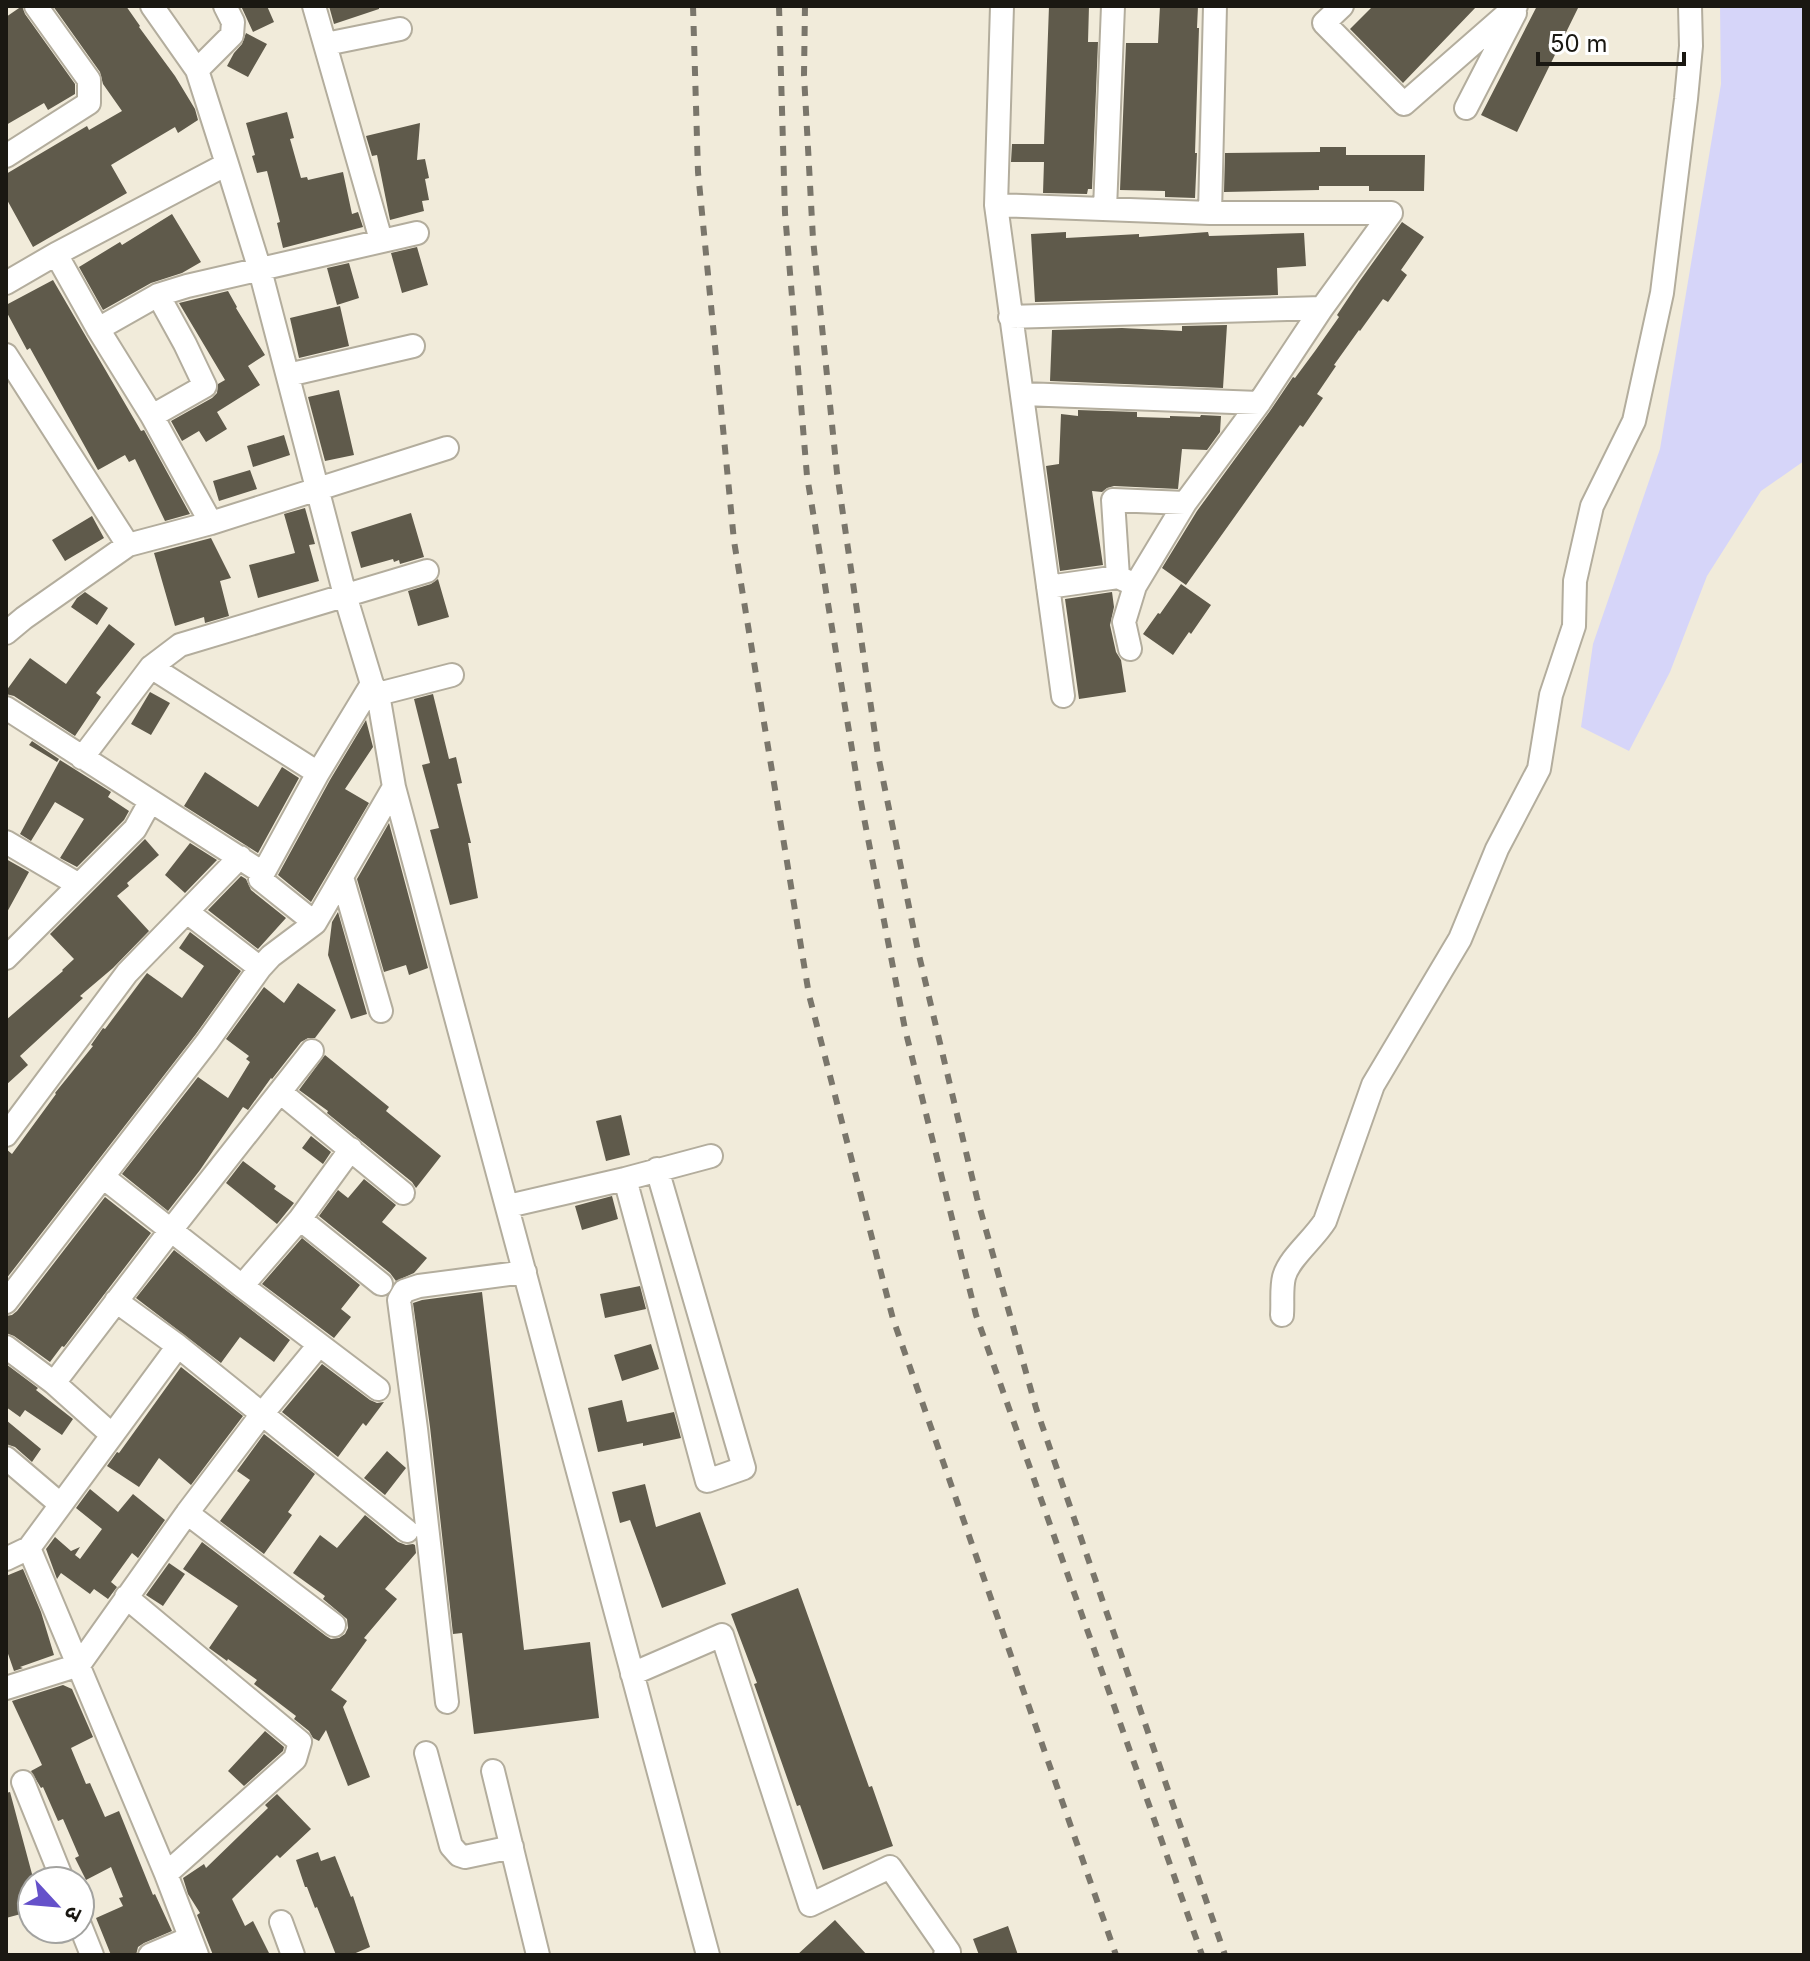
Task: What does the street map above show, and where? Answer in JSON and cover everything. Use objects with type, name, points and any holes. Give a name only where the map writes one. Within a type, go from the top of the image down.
[{"type":"street","points":[[6,156],[89,103],[89,80],[36,6]]},
{"type":"street","points":[[152,6],[197,70],[260,270],[345,595],[375,689],[394,787],[488,1143],[508,1206],[708,1955]]},
{"type":"street","points":[[197,70],[232,35],[233,22],[225,6]]},
{"type":"street","points":[[314,6],[381,240]]},
{"type":"street","points":[[1002,6],[996,205],[1063,696]]},
{"type":"street","points":[[1105,209],[1113,6]]},
{"type":"street","points":[[1210,213],[1215,6]]},
{"type":"street","points":[[1342,6],[1324,23],[1404,104],[1517,6]]},
{"type":"street","points":[[1466,108],[1517,6]]},
{"type":"street","points":[[1282,1315],[1283,1280],[1287,1268],[1325,1221],[1373,1085],[1460,939],[1497,849],[1539,769],[1551,695],[1574,626],[1575,581],[1592,506],[1634,421],[1662,293],[1691,46],[1690,6]]},
{"type":"street","points":[[326,44],[400,29]]},
{"type":"street","points":[[6,283],[227,164]]},
{"type":"street","points":[[996,205],[1210,213],[1391,213],[1322,308],[1259,403],[1127,581],[1048,587]]},
{"type":"street","points":[[98,329],[158,295],[187,286],[417,233]]},
{"type":"street","points":[[56,254],[211,523]]},
{"type":"street","points":[[152,416],[205,386],[158,295]]},
{"type":"street","points":[[1010,317],[1322,308]]},
{"type":"street","points":[[288,375],[413,346]]},
{"type":"street","points":[[6,355],[128,545]]},
{"type":"street","points":[[1023,394],[1259,403]]},
{"type":"street","points":[[6,633],[128,545],[211,523],[447,448]]},
{"type":"street","points":[[1130,649],[1124,622],[1127,581],[1113,500],[1185,503]]},
{"type":"street","points":[[82,758],[151,667],[180,645],[427,571]]},
{"type":"street","points":[[151,667],[318,773]]},
{"type":"street","points":[[315,923],[260,879],[318,773],[375,689],[452,675]]},
{"type":"street","points":[[6,708],[263,873]]},
{"type":"street","points":[[6,1302],[207,1042],[260,968],[315,923],[394,787]]},
{"type":"street","points":[[6,958],[135,829],[150,802]]},
{"type":"street","points":[[6,842],[79,885]]},
{"type":"street","points":[[6,1135],[127,973],[240,857]]},
{"type":"street","points":[[342,877],[381,1011]]},
{"type":"street","points":[[187,912],[260,968]]},
{"type":"street","points":[[54,1383],[312,1051]]},
{"type":"street","points":[[280,1092],[403,1193]]},
{"type":"street","points":[[242,1286],[300,1219],[351,1149]]},
{"type":"street","points":[[508,1206],[711,1156]]},
{"type":"street","points":[[625,1179],[707,1481],[744,1468],[657,1169]]},
{"type":"street","points":[[103,1177],[378,1389]]},
{"type":"street","points":[[300,1219],[381,1284]]},
{"type":"street","points":[[447,1702],[399,1300],[404,1291],[419,1286],[525,1272]]},
{"type":"street","points":[[116,1301],[178,1346],[407,1531]]},
{"type":"street","points":[[6,1688],[79,1665],[187,1513],[319,1345]]},
{"type":"street","points":[[150,1955],[193,1946],[79,1665],[13,1550],[60,1504],[178,1346]]},
{"type":"street","points":[[6,1347],[54,1383],[111,1434]]},
{"type":"street","points":[[6,1458],[60,1504]]},
{"type":"street","points":[[187,1513],[334,1625]]},
{"type":"street","points":[[126,1597],[300,1742],[295,1759],[166,1874]]},
{"type":"street","points":[[632,1674],[722,1635],[810,1905],[890,1867],[948,1954]]},
{"type":"street","points":[[426,1753],[451,1846],[459,1855],[465,1857],[512,1847]]},
{"type":"street","points":[[493,1771],[538,1955]]},
{"type":"street","points":[[23,1782],[57,1865]]},
{"type":"street","points":[[281,1922],[293,1955]]},
{"type":"shaded area","points":[[1720,6],[1804,6],[1804,461],[1761,491],[1707,576],[1670,672],[1629,751],[1581,727],[1593,644],[1660,449],[1721,84]]},
{"type":"building","points":[[22,6],[75,84],[75,94],[48,110],[44,103],[6,125],[6,17]]},
{"type":"building","points":[[53,6],[126,6],[175,76],[195,109],[198,120],[178,133],[175,127],[111,165],[127,193],[33,247],[6,198],[6,174],[87,126],[89,130],[122,111],[103,84],[100,72]]},
{"type":"building","points":[[241,6],[267,6],[274,22],[253,32]]},
{"type":"building","points":[[329,6],[379,6],[379,9],[334,24]]},
{"type":"building","points":[[1049,6],[1089,6],[1088,42],[1098,42],[1092,189],[1088,189],[1087,194],[1043,193],[1044,162],[1011,162],[1012,144],[1044,144]]},
{"type":"building","points":[[1160,6],[1198,6],[1195,198],[1165,197],[1165,191],[1120,190],[1126,43],[1158,43]]},
{"type":"building","points":[[1373,6],[1477,6],[1403,83],[1350,29]]},
{"type":"building","points":[[1537,6],[1579,6],[1517,132],[1481,115]]},
{"type":"building","points":[[246,33],[267,44],[248,77],[227,66]]},
{"type":"building","points":[[287,112],[294,138],[290,139],[301,178],[307,177],[308,180],[343,172],[352,214],[358,212],[363,227],[283,248],[267,171],[257,173],[246,123]]},
{"type":"building","points":[[420,123],[417,160],[425,159],[429,200],[422,201],[424,211],[390,220],[377,155],[372,156],[366,136]]},
{"type":"building","points":[[1320,147],[1346,147],[1346,155],[1425,155],[1424,191],[1369,191],[1369,186],[1319,186],[1319,190],[1224,192],[1225,153],[1320,152]]},
{"type":"building","points":[[172,214],[201,262],[182,273],[151,283],[103,310],[79,267]]},
{"type":"building","points":[[1402,222],[1424,237],[1401,270],[1407,275],[1388,302],[1383,299],[1334,365],[1317,394],[1323,398],[1303,427],[1300,425],[1186,585],[1162,568],[1197,511],[1315,351]]},
{"type":"building","points":[[1066,232],[1066,238],[1208,232],[1209,236],[1304,233],[1306,266],[1277,268],[1278,295],[1035,302],[1031,234]]},
{"type":"building","points":[[417,247],[428,285],[402,293],[391,253]]},
{"type":"building","points":[[349,263],[359,298],[337,305],[327,268]]},
{"type":"building","points":[[53,280],[141,431],[144,430],[190,514],[165,521],[135,459],[129,462],[125,455],[98,470],[30,348],[27,350],[6,311],[6,305]]},
{"type":"building","points":[[228,291],[265,355],[248,366],[260,385],[217,412],[227,429],[206,442],[199,431],[182,441],[171,421],[212,398],[217,393],[218,384],[225,380],[179,303]]},
{"type":"building","points":[[340,306],[349,346],[299,358],[290,318]]},
{"type":"building","points":[[1227,325],[1223,388],[1050,381],[1052,330],[1122,328],[1182,331],[1182,326]]},
{"type":"building","points":[[339,390],[354,455],[325,461],[308,397]]},
{"type":"building","points":[[1078,410],[1137,412],[1137,417],[1221,416],[1220,432],[1207,450],[1182,449],[1178,489],[1114,486],[1102,492],[1092,491],[1103,565],[1060,571],[1046,466],[1059,464],[1061,414],[1078,416]]},
{"type":"building","points":[[284,435],[290,455],[253,467],[247,446]]},
{"type":"building","points":[[250,470],[257,489],[219,501],[213,481]]},
{"type":"building","points":[[305,508],[315,544],[309,545],[319,581],[258,598],[249,565],[295,553],[284,514]]},
{"type":"building","points":[[411,513],[424,557],[400,564],[399,560],[394,562],[393,559],[361,568],[351,532]]},
{"type":"building","points":[[92,516],[104,538],[65,561],[52,540]]},
{"type":"building","points":[[211,538],[231,578],[220,581],[229,616],[205,623],[204,617],[175,626],[154,553]]},
{"type":"building","points":[[438,579],[449,617],[418,626],[408,591]]},
{"type":"building","points":[[1181,584],[1211,605],[1173,655],[1143,634]]},
{"type":"building","points":[[85,592],[108,608],[97,625],[71,607]]},
{"type":"building","points":[[1112,592],[1114,607],[1110,625],[1121,660],[1126,692],[1079,699],[1065,599]]},
{"type":"building","points":[[109,624],[135,644],[96,693],[101,697],[75,736],[14,696],[6,694],[30,658],[66,684]]},
{"type":"building","points":[[150,692],[170,703],[151,735],[131,724]]},
{"type":"building","points":[[433,694],[449,759],[456,757],[462,783],[457,784],[471,843],[468,843],[478,898],[450,905],[430,830],[439,828],[422,765],[430,763],[414,699]]},
{"type":"building","points":[[366,720],[373,747],[345,789],[369,803],[311,902],[278,875]]},
{"type":"building","points":[[32,741],[59,759],[57,762],[29,745]]},
{"type":"building","points":[[60,760],[111,792],[108,797],[129,811],[124,820],[77,867],[60,858],[84,819],[55,802],[31,841],[20,834]]},
{"type":"building","points":[[282,767],[299,778],[258,853],[184,806],[205,772],[258,807]]},
{"type":"building","points":[[389,823],[428,968],[409,975],[406,965],[384,972],[357,879]]},
{"type":"building","points":[[145,839],[159,855],[117,896],[149,931],[20,1056],[28,1065],[6,1085],[6,1020],[74,959],[50,934]]},
{"type":"building","points":[[190,843],[217,860],[185,893],[165,875]]},
{"type":"building","points":[[6,859],[29,872],[6,914]]},
{"type":"building","points":[[241,876],[251,890],[286,918],[258,949],[208,910]]},
{"type":"building","points":[[338,912],[367,1014],[351,1019],[328,955],[332,922]]},
{"type":"building","points":[[190,932],[241,971],[196,1034],[6,1279],[6,1149],[12,1154],[147,973],[182,998],[204,966],[179,948]]},
{"type":"building","points":[[298,983],[336,1010],[315,1038],[301,1042],[248,1110],[243,1107],[168,1211],[122,1174],[198,1077],[228,1098],[250,1062],[246,1059],[249,1056],[226,1039],[264,987],[284,1003]]},
{"type":"building","points":[[325,1055],[389,1107],[386,1111],[441,1156],[416,1188],[328,1111],[299,1090]]},
{"type":"building","points":[[621,1115],[630,1155],[606,1161],[596,1121]]},
{"type":"building","points":[[311,1136],[331,1152],[323,1164],[302,1148]]},
{"type":"building","points":[[243,1161],[294,1203],[277,1224],[226,1183]]},
{"type":"building","points":[[364,1179],[396,1205],[382,1222],[427,1258],[414,1273],[396,1281],[319,1216],[338,1190],[348,1198]]},
{"type":"building","points":[[612,1196],[618,1219],[582,1230],[575,1206]]},
{"type":"building","points":[[105,1197],[151,1233],[50,1362],[6,1333],[6,1316],[17,1311]]},
{"type":"building","points":[[302,1238],[360,1285],[341,1309],[351,1317],[334,1338],[262,1284]]},
{"type":"building","points":[[174,1250],[290,1340],[274,1362],[240,1337],[221,1363],[136,1298]]},
{"type":"building","points":[[640,1286],[646,1309],[605,1318],[600,1294]]},
{"type":"building","points":[[482,1292],[524,1650],[590,1642],[599,1718],[474,1734],[462,1633],[453,1634],[413,1303]]},
{"type":"building","points":[[651,1344],[659,1369],[622,1381],[614,1355]]},
{"type":"building","points":[[6,1364],[73,1419],[62,1435],[25,1410],[20,1417],[6,1407]]},
{"type":"building","points":[[322,1364],[370,1400],[384,1402],[366,1426],[363,1423],[338,1457],[282,1412]]},
{"type":"building","points":[[181,1367],[243,1416],[191,1485],[159,1458],[139,1487],[107,1466]]},
{"type":"building","points":[[622,1400],[627,1422],[674,1412],[681,1438],[598,1452],[588,1408]]},
{"type":"building","points":[[6,1420],[41,1449],[32,1462],[15,1447],[6,1444]]},
{"type":"building","points":[[264,1434],[315,1474],[288,1512],[292,1515],[264,1554],[220,1521],[250,1480],[237,1471]]},
{"type":"building","points":[[387,1451],[406,1468],[385,1495],[364,1478]]},
{"type":"building","points":[[645,1484],[656,1527],[700,1512],[726,1584],[662,1608],[630,1520],[620,1523],[612,1492]]},
{"type":"building","points":[[90,1489],[118,1512],[133,1494],[165,1520],[138,1558],[132,1553],[111,1582],[117,1587],[108,1599],[94,1589],[90,1594],[61,1573],[57,1579],[46,1549],[55,1537],[71,1551],[80,1547],[75,1555],[80,1559],[102,1529],[76,1508]]},
{"type":"building","points":[[365,1515],[398,1542],[415,1545],[416,1553],[385,1589],[397,1599],[364,1638],[367,1640],[331,1690],[347,1701],[343,1707],[370,1777],[348,1786],[326,1730],[319,1741],[313,1738],[294,1719],[296,1716],[254,1684],[257,1680],[209,1648],[238,1606],[183,1569],[202,1542],[326,1636],[339,1638],[348,1628],[347,1619],[323,1599],[325,1596],[293,1573],[320,1535],[337,1548]]},
{"type":"building","points":[[169,1563],[185,1574],[163,1606],[146,1595]]},
{"type":"building","points":[[23,1569],[54,1655],[14,1671],[6,1648],[6,1576]]},
{"type":"building","points":[[798,1588],[893,1846],[823,1870],[800,1805],[797,1806],[731,1614]]},
{"type":"building","points":[[63,1685],[72,1689],[93,1737],[71,1748],[86,1784],[90,1783],[105,1817],[119,1811],[153,1895],[172,1931],[138,1947],[136,1955],[111,1955],[96,1918],[123,1906],[119,1898],[123,1897],[111,1867],[96,1875],[96,1865],[78,1865],[75,1858],[79,1856],[63,1819],[58,1821],[43,1787],[31,1771],[42,1765],[12,1701]]},
{"type":"building","points":[[265,1731],[284,1747],[283,1751],[244,1786],[228,1771]]},
{"type":"building","points":[[10,1792],[30,1865],[16,1865],[16,1915],[6,1918],[6,1793]]},
{"type":"building","points":[[277,1794],[311,1829],[280,1858],[277,1855],[232,1899],[245,1926],[253,1921],[270,1955],[213,1955],[197,1915],[200,1913],[188,1894],[183,1878],[204,1864],[206,1868],[268,1808],[265,1805]]},
{"type":"building","points":[[318,1852],[321,1861],[335,1856],[353,1896],[370,1947],[351,1955],[336,1955],[296,1860]]},
{"type":"building","points":[[835,1920],[867,1955],[797,1955]]},
{"type":"building","points":[[1008,1926],[1018,1955],[979,1955],[973,1939]]},
{"type":"railway","points":[[693,6],[698,172],[734,541],[809,995],[893,1319],[1116,1955]]},
{"type":"railway","points":[[779,6],[785,213],[807,476],[859,792],[905,1029],[976,1315],[1202,1955]]},
{"type":"railway","points":[[805,6],[804,75],[813,239],[837,473],[878,755],[918,951],[977,1198],[1036,1408],[1225,1955]]}]
